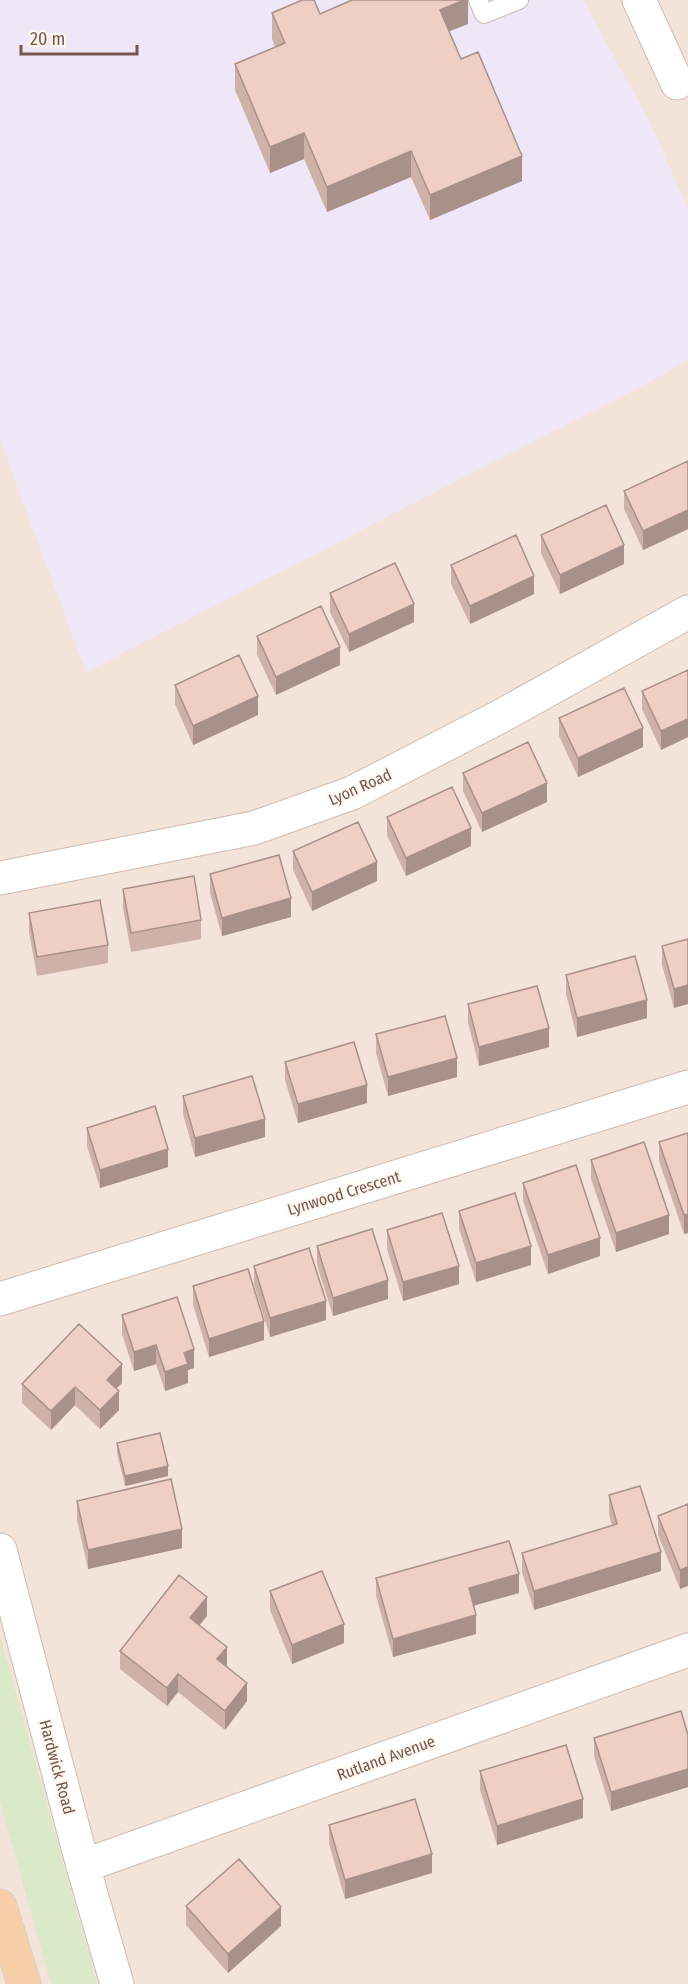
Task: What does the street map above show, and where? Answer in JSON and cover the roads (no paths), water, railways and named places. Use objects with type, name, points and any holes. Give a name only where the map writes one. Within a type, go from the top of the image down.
[{"type":"main road","points":[[0,1906],[24,1984]]},
{"type":"street","points":[[639,0],[677,83]]},
{"type":"street","name":"Lyon Road","points":[[0,878],[254,828],[352,793],[501,716],[688,612]]},
{"type":"street","name":"Lynwood Crescent","points":[[0,1299],[688,1087]]},
{"type":"street","name":"Hardwick Road","points":[[0,1550],[83,1866],[117,1984]]},
{"type":"street","name":"Rutland Avenue","points":[[83,1866],[688,1650]]},
{"type":"lane","points":[[478,0],[484,14],[519,0]]}]
